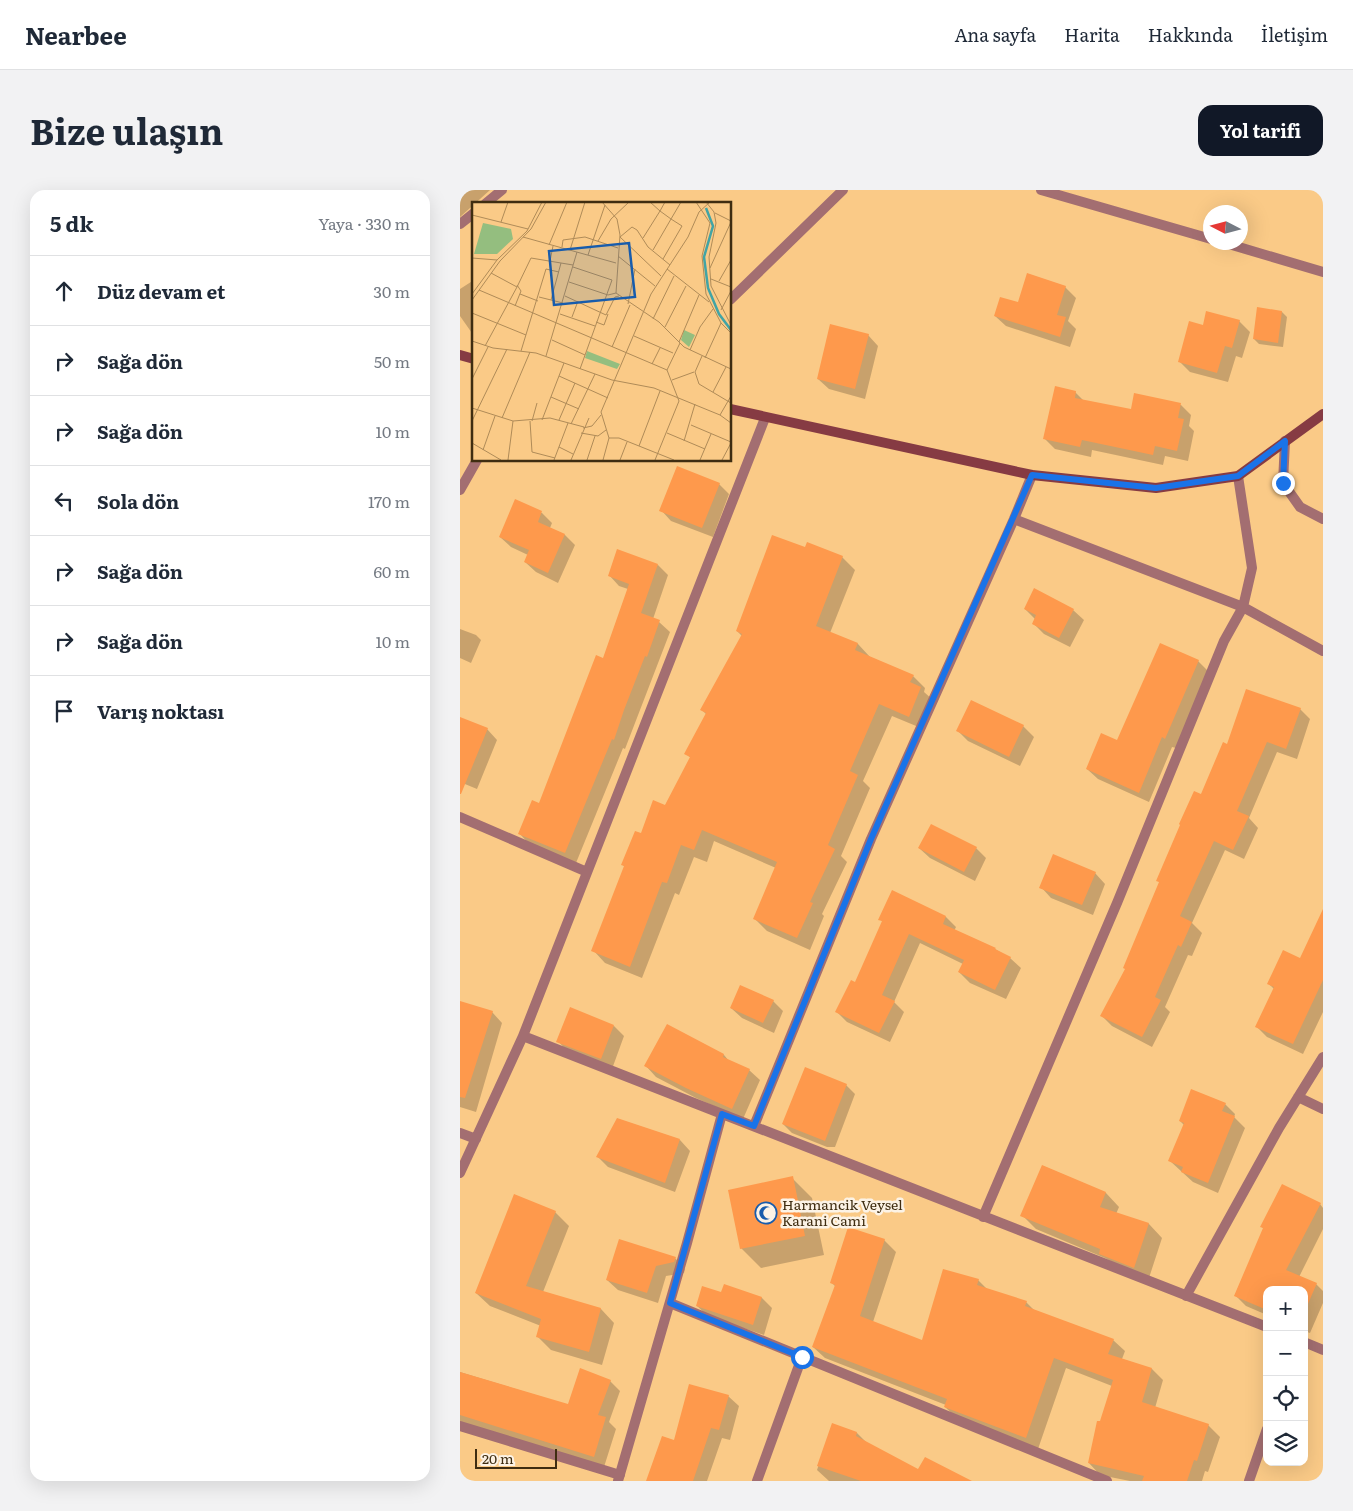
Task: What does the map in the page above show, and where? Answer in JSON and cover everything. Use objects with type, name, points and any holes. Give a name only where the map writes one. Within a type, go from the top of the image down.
[{"type":"street","points":[[487,202],[502,190]]},
{"type":"street","points":[[731,299],[843,190]]},
{"type":"street","points":[[1041,190],[1203,237]]},
{"type":"street","points":[[460,224],[472,215]]},
{"type":"street","points":[[1248,250],[1323,272]]},
{"type":"street","points":[[731,409],[1032,475],[1156,488],[1238,476],[1323,414]]},
{"type":"street","points":[[460,1173],[523,1036],[765,418]]},
{"type":"street","points":[[1285,441],[1283,483],[1300,507],[1323,518]]},
{"type":"street","points":[[460,490],[477,461]]},
{"type":"street","points":[[754,1126],[871,839],[1032,475]]},
{"type":"street","points":[[983,1217],[1117,903],[1224,640],[1243,607],[1252,568],[1238,476]]},
{"type":"street","points":[[1014,519],[1243,607],[1323,651]]},
{"type":"street","points":[[460,817],[587,872]]},
{"type":"street","points":[[523,1036],[1263,1326]]},
{"type":"street","points":[[1186,1296],[1279,1128],[1323,1057]]},
{"type":"street","points":[[1298,1097],[1323,1109]]},
{"type":"street","points":[[460,1426],[619,1478],[722,1114]]},
{"type":"street","points":[[460,1133],[476,1139]]},
{"type":"street","points":[[670,1303],[1107,1481]]},
{"type":"street","points":[[1308,1344],[1323,1350]]},
{"type":"street","points":[[757,1481],[802,1357]]},
{"type":"street","points":[[1249,1481],[1263,1441]]},
{"type":"building","points":[[1027,273],[1066,286],[1057,315],[1066,317],[1060,337],[994,316],[1000,297],[1018,302]]},
{"type":"building","points":[[1257,307],[1282,311],[1278,343],[1253,339]]},
{"type":"building","points":[[1206,311],[1240,320],[1232,348],[1225,346],[1217,373],[1178,362],[1189,321],[1203,325]]},
{"type":"building","points":[[830,324],[869,334],[855,389],[817,379]]},
{"type":"building","points":[[1055,386],[1076,391],[1075,398],[1131,409],[1134,393],[1181,403],[1178,418],[1184,419],[1177,451],[1155,446],[1153,455],[1082,440],[1080,447],[1043,439]]},
{"type":"building","points":[[677,466],[720,483],[702,528],[659,511]]},
{"type":"building","points":[[515,499],[542,511],[538,522],[565,534],[548,573],[524,562],[529,550],[499,537]]},
{"type":"building","points":[[772,535],[805,547],[807,542],[843,556],[816,626],[858,643],[855,650],[914,675],[910,682],[921,687],[909,717],[879,704],[850,771],[858,775],[828,845],[835,849],[810,902],[813,903],[797,938],[753,919],[777,862],[702,830],[694,850],[681,845],[667,883],[662,882],[630,967],[591,951],[624,866],[621,865],[635,831],[641,833],[653,800],[665,805],[690,757],[684,754],[706,713],[700,710],[742,634],[736,631]]},
{"type":"building","points":[[617,549],[658,564],[641,613],[660,620],[614,740],[612,739],[565,853],[518,834],[532,800],[539,803],[596,655],[603,658],[629,584],[608,576]]},
{"type":"building","points":[[1034,588],[1074,609],[1059,638],[1032,624],[1036,615],[1024,609]]},
{"type":"building","points":[[1160,643],[1199,660],[1165,739],[1162,737],[1139,793],[1086,769],[1101,733],[1117,740]]},
{"type":"building","points":[[1246,689],[1301,708],[1286,749],[1267,742],[1237,811],[1249,816],[1233,850],[1214,841],[1180,916],[1192,922],[1181,947],[1178,945],[1155,997],[1161,1000],[1142,1037],[1100,1016],[1125,969],[1123,968],[1159,882],[1156,881],[1179,824],[1194,791],[1201,794],[1223,742],[1227,744]]},
{"type":"building","points":[[971,700],[1024,725],[1009,757],[956,731]]},
{"type":"building","points":[[460,717],[488,728],[461,794],[460,794]]},
{"type":"building","points":[[931,824],[977,847],[964,872],[918,848]]},
{"type":"building","points":[[1053,854],[1096,872],[1082,905],[1039,888]]},
{"type":"building","points":[[892,890],[946,916],[943,924],[996,948],[1011,957],[995,990],[958,972],[964,960],[909,934],[882,995],[895,1001],[879,1033],[835,1012],[851,980],[855,982],[882,921],[878,920]]},
{"type":"building","points":[[1323,909],[1323,980],[1293,1044],[1255,1027],[1274,987],[1267,984],[1283,950],[1300,958]]},
{"type":"building","points":[[740,985],[774,1000],[763,1023],[730,1008]]},
{"type":"building","points":[[460,1001],[493,1011],[465,1098],[460,1097]]},
{"type":"building","points":[[570,1007],[614,1025],[601,1059],[556,1042]]},
{"type":"building","points":[[667,1024],[724,1054],[723,1057],[750,1069],[732,1109],[644,1066]]},
{"type":"building","points":[[805,1067],[847,1084],[825,1141],[782,1124]]},
{"type":"building","points":[[1191,1089],[1226,1103],[1222,1111],[1235,1116],[1208,1183],[1181,1172],[1183,1167],[1168,1161],[1184,1123],[1179,1121]]},
{"type":"building","points":[[617,1118],[680,1139],[665,1183],[596,1157]]},
{"type":"building","points":[[1042,1165],[1106,1192],[1100,1207],[1149,1223],[1134,1268],[1099,1254],[1100,1249],[1020,1216]]},
{"type":"building","name":"Harmancik Veysel Karani Cami","points":[[793,1176],[805,1236],[740,1249],[728,1190]]},
{"type":"building","points":[[1282,1184],[1321,1203],[1286,1270],[1317,1283],[1308,1304],[1308,1286],[1263,1286],[1263,1308],[1234,1296],[1263,1228],[1260,1227]]},
{"type":"building","points":[[514,1194],[556,1211],[526,1286],[601,1308],[589,1352],[536,1337],[541,1319],[475,1293]]},
{"type":"building","points":[[848,1227],[885,1239],[860,1316],[922,1340],[943,1269],[979,1279],[977,1285],[1027,1301],[1025,1306],[1114,1339],[1108,1354],[1152,1368],[1142,1402],[1209,1424],[1197,1461],[1194,1460],[1187,1481],[1142,1481],[1144,1476],[1088,1463],[1097,1421],[1100,1421],[1113,1380],[1054,1358],[1026,1438],[944,1407],[947,1399],[812,1347],[835,1285],[830,1283]]},
{"type":"building","points":[[619,1239],[676,1257],[674,1262],[656,1266],[647,1293],[606,1280]]},
{"type":"building","points":[[724,1284],[762,1297],[753,1325],[696,1306],[702,1286],[721,1292]]},
{"type":"building","points":[[580,1368],[611,1380],[598,1415],[606,1417],[594,1457],[460,1415],[460,1372],[568,1404]]},
{"type":"building","points":[[689,1384],[729,1395],[719,1430],[711,1428],[693,1481],[646,1481],[662,1436],[674,1440]]},
{"type":"building","points":[[832,1423],[857,1432],[856,1436],[918,1469],[925,1457],[972,1481],[861,1481],[817,1466]]},
{"type":"place","name":"Harmancik Veysel Karani Cami","points":[[766,1213]]},
{"type":"route","points":[[802,1357],[670,1303],[722,1114],[754,1126],[871,839],[1032,475],[1156,488],[1238,476],[1285,441],[1283,483]]}]
